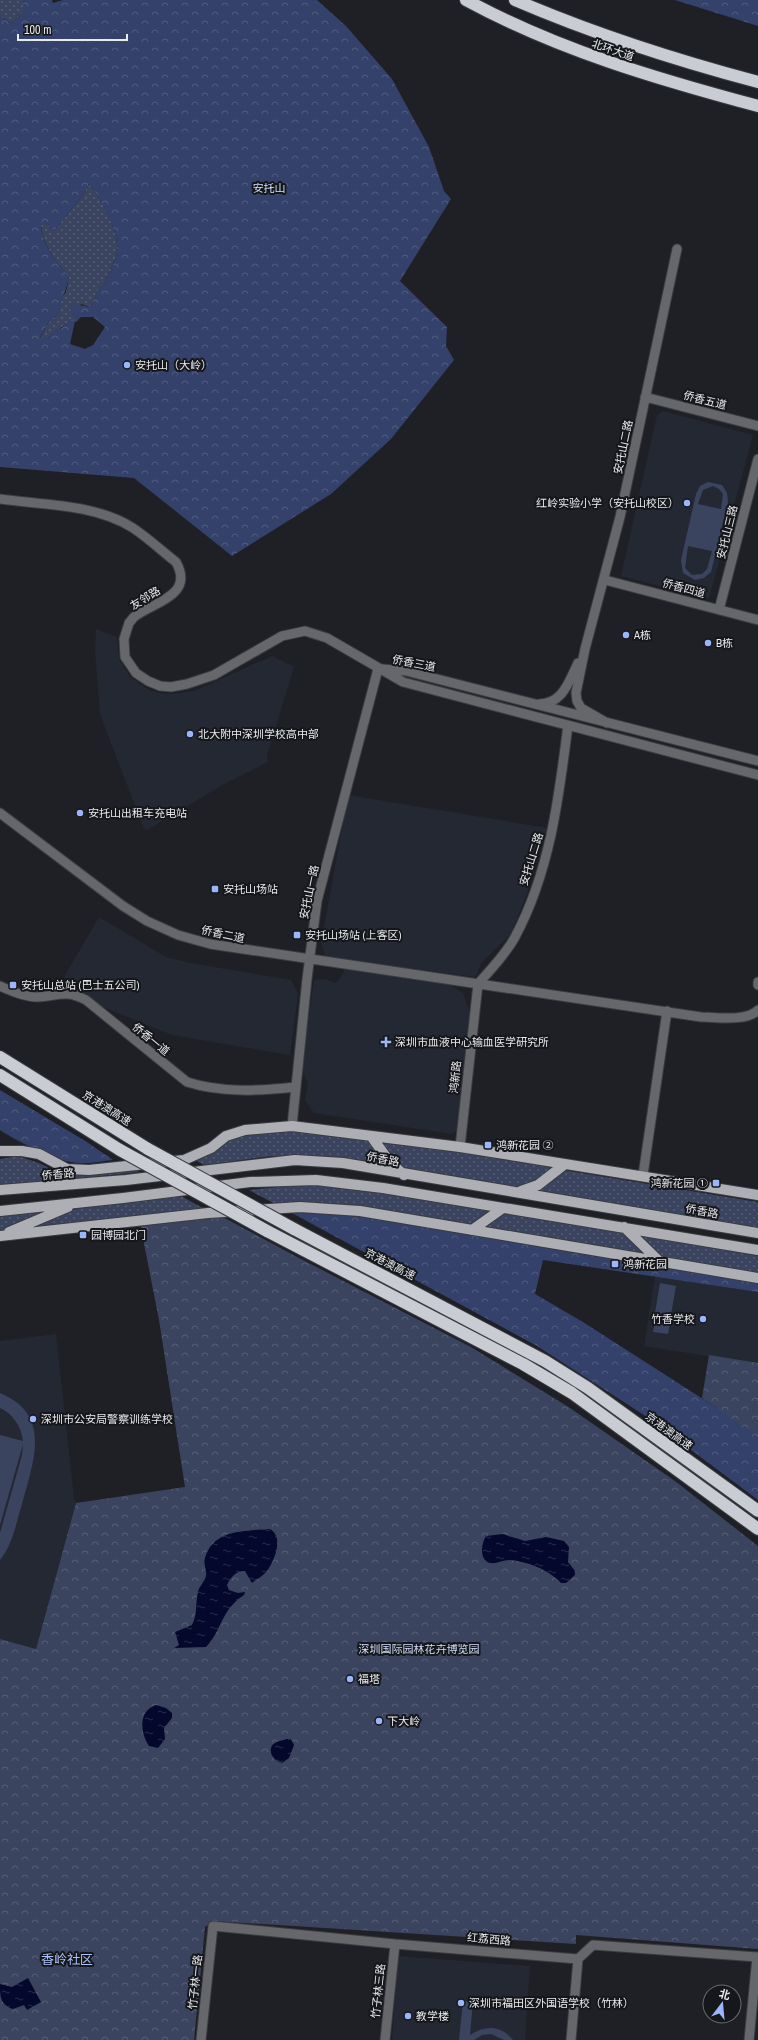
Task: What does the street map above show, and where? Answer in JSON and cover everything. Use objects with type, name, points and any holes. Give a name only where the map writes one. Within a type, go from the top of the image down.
[{"type":"highway","name":"北环大道","points":[[466,0],[544,37],[587,55],[660,79],[758,106]]},
{"type":"highway","name":"北环大道","points":[[515,0],[557,18],[634,46],[758,82]]},
{"type":"highway","name":"京港澳高速","points":[[0,1057],[148,1148],[294,1229],[545,1361],[588,1388],[758,1511]]},
{"type":"highway","points":[[0,1075],[120,1150],[267,1231],[523,1364],[572,1393],[758,1530]]},
{"type":"main road","points":[[0,1151],[22,1151],[39,1154],[67,1170],[89,1170],[184,1160],[211,1148],[226,1136],[245,1130],[292,1126],[460,1148],[643,1175],[758,1194]]},
{"type":"main road","points":[[371,1136],[389,1161],[404,1175]]},
{"type":"main road","name":"侨香路","points":[[0,1190],[126,1180],[295,1160],[343,1163],[404,1175],[517,1191],[758,1233]]},
{"type":"main road","points":[[517,1191],[538,1185],[564,1164]]},
{"type":"main road","points":[[0,1211],[250,1182],[316,1180],[383,1188],[758,1250]]},
{"type":"main road","points":[[0,1236],[77,1203]]},
{"type":"main road","points":[[0,1236],[143,1219],[300,1207],[360,1211],[758,1278]]},
{"type":"main road","points":[[472,1230],[503,1208]]},
{"type":"main road","points":[[624,1227],[648,1253],[658,1260]]},
{"type":"street","name":"安托山二路","points":[[585,649],[620,517],[677,249]]},
{"type":"street","name":"侨香五道","points":[[645,397],[758,426]]},
{"type":"street","name":"安托山三路","points":[[719,610],[758,459]]},
{"type":"street","name":"友邻路","points":[[0,499],[87,510],[103,514],[133,528],[176,562],[181,570],[181,578],[175,593],[134,617],[129,623],[124,639],[125,657],[129,665],[136,673],[148,682],[160,686],[171,687],[201,680],[214,675],[282,636],[305,631],[327,638],[378,669]]},
{"type":"street","name":"侨香四道","points":[[604,580],[758,620]]},
{"type":"street","points":[[534,704],[548,703],[561,695],[585,649]]},
{"type":"street","points":[[585,649],[576,693],[577,701],[584,711],[607,723]]},
{"type":"street","name":"侨香三道","points":[[378,669],[406,671],[758,761]]},
{"type":"street","name":"侨香三道","points":[[378,669],[403,682],[758,775]]},
{"type":"street","name":"安托山一路","points":[[292,1126],[309,960],[317,901],[378,669]]},
{"type":"street","name":"安托山二路","points":[[478,984],[516,936],[533,895],[550,842],[558,804],[568,725]]},
{"type":"street","name":"侨香二道","points":[[0,813],[123,906],[147,921],[178,935],[210,944],[309,960],[701,1017],[734,1018],[754,1014],[758,1010]]},
{"type":"street","name":"鸿新路","points":[[460,1148],[478,984]]},
{"type":"street","name":"侨香一道","points":[[0,986],[28,996],[36,997],[58,993],[77,995],[86,1000],[187,1082],[198,1086],[244,1091],[295,1087]]},
{"type":"street","points":[[643,1175],[667,1011]]},
{"type":"street","name":"红荔西路","points":[[213,1926],[395,1944],[578,1959]]},
{"type":"street","name":"竹子林一路","points":[[201,2040],[213,1926]]},
{"type":"street","name":"竹子林三路","points":[[385,2040],[395,1944]]},
{"type":"street","points":[[571,2040],[578,1959],[593,1945],[757,1957],[749,2040]]},
{"type":"shaded area","name":"红岭实验小学（安托山校区）","points":[[663,411],[753,435],[709,599],[621,576],[657,415]]},
{"type":"shaded area","name":"北大附中深圳学校高中部","points":[[96,629],[117,637],[119,659],[130,677],[149,690],[160,693],[171,694],[194,691],[272,656],[294,667],[267,755],[268,762],[222,785],[147,830],[144,829],[100,714],[95,651]]},
{"type":"shaded area","points":[[348,795],[547,828],[527,893],[511,934],[481,963],[476,977],[326,957],[321,944]]},
{"type":"shaded area","points":[[99,917],[166,957],[190,963],[291,980],[298,994],[290,1055],[172,1035],[103,1007],[64,977]]},
{"type":"shaded area","name":"深圳市血液中心输血医学研究所","points":[[345,969],[444,982],[463,993],[470,1014],[457,1131],[452,1134],[314,1113],[305,1100],[308,1082],[301,1070],[314,980],[325,979],[336,983]]},
{"type":"shaded area","name":"竹香学校","points":[[655,1276],[758,1292],[758,1364],[644,1346]]},
{"type":"shaded area","name":"深圳市公安局警察训练学校","points":[[56,1334],[74,1498],[76,1503],[36,1649],[0,1639],[0,1341]]},
{"type":"shaded area","name":"深圳市福田区外国语学校（竹林）","points":[[398,1956],[530,1966],[525,2040],[392,2040]]},
{"type":"green space","points":[[0,0],[25,0],[23,2],[23,13],[12,23],[0,17]]},
{"type":"green space","name":"安托山","points":[[25,0],[52,0],[53,3],[63,0],[317,0],[346,26],[392,79],[429,147],[444,191],[451,199],[400,281],[447,327],[446,346],[454,360],[391,439],[331,494],[232,556],[134,478],[0,467],[0,17],[12,23],[23,13],[23,2]],"holes":[[[89,184],[94,190],[113,226],[116,236],[117,252],[114,264],[90,307],[74,304],[70,310],[74,317],[79,319],[81,317],[93,317],[105,327],[93,345],[85,349],[70,344],[75,321],[70,319],[62,328],[56,329],[48,338],[40,337],[48,323],[59,314],[69,276],[54,258],[46,245],[43,238],[41,223],[48,224],[54,231],[83,195]]]},
{"type":"green space","points":[[675,0],[758,0],[758,26]]},
{"type":"green space","points":[[89,184],[99,198],[113,226],[117,244],[115,260],[104,284],[100,287],[90,307],[81,304],[74,317],[79,319],[76,322],[70,320],[48,338],[40,338],[48,323],[59,314],[60,300],[66,292],[69,276],[54,258],[46,244],[43,237],[41,222],[48,224],[54,231],[83,195]]},
{"type":"green space","points":[[708,482],[722,485],[727,493],[728,502],[711,572],[704,578],[695,580],[683,573],[681,560],[696,494],[700,486]],"holes":[[[713,486],[719,489],[723,494],[721,509],[698,504],[703,490]],[[688,546],[712,551],[707,569],[702,574],[692,575],[685,568]]]},
{"type":"green space","points":[[0,1090],[87,1142],[113,1160],[87,1163],[71,1162],[38,1151],[7,1135],[0,1130]]},
{"type":"green space","points":[[288,1131],[364,1138],[369,1141],[389,1165],[362,1160],[320,1156],[269,1157],[204,1165],[195,1160],[205,1156],[239,1136],[260,1132]]},
{"type":"green space","points":[[378,1139],[552,1167],[539,1180],[520,1188],[402,1168],[398,1166]]},
{"type":"green space","points":[[18,1156],[39,1163],[65,1176],[135,1169],[139,1172],[0,1187],[0,1159]]},
{"type":"green space","points":[[563,1170],[758,1202],[758,1228],[536,1190]]},
{"type":"green space","points":[[306,1184],[362,1190],[493,1211],[471,1228],[279,1206],[249,1190]]},
{"type":"green space","points":[[181,1196],[210,1212],[35,1229],[34,1226],[79,1208]]},
{"type":"green space","points":[[48,1210],[0,1235],[0,1215]]},
{"type":"green space","points":[[304,1211],[369,1217],[758,1280],[758,1292],[543,1260],[535,1294],[583,1322],[717,1408],[758,1411],[758,1500],[647,1417],[537,1346],[290,1212]]},
{"type":"green space","points":[[503,1213],[627,1233],[646,1256],[481,1230]]},
{"type":"green space","name":"深圳国际园林花卉博览园","points":[[221,1216],[471,1347],[570,1408],[675,1481],[758,1546],[758,1949],[576,1935],[576,1944],[213,1921],[205,1927],[194,2040],[0,2040],[0,1639],[36,1649],[76,1503],[185,1487],[159,1320],[140,1223]]},
{"type":"green space","points":[[637,1234],[758,1256],[758,1275],[661,1259]]},
{"type":"green space","points":[[660,1283],[676,1286],[671,1315],[655,1313]]},
{"type":"green space","points":[[656,1316],[671,1319],[668,1334],[653,1332]]},
{"type":"green space","points":[[709,1355],[758,1363],[758,1436],[702,1398]]},
{"type":"green space","points":[[0,1393],[17,1402],[27,1414],[33,1427],[35,1441],[31,1472],[16,1526],[8,1547],[0,1560],[0,1533],[22,1455],[23,1444],[0,1525],[0,1435],[23,1441],[16,1421],[0,1408]]},
{"type":"green space","points":[[463,2001],[473,2001],[470,2035],[481,2029],[493,2028],[503,2031],[513,2040],[504,2040],[491,2034],[482,2035],[474,2040],[459,2040]]},
{"type":"water","points":[[270,1529],[277,1537],[277,1549],[273,1561],[267,1571],[252,1583],[245,1571],[236,1573],[232,1577],[227,1585],[229,1590],[238,1593],[245,1592],[244,1595],[230,1607],[212,1640],[206,1647],[174,1648],[179,1645],[175,1632],[192,1625],[194,1621],[197,1596],[206,1576],[205,1558],[209,1549],[215,1542],[231,1533]]},
{"type":"water","points":[[503,1534],[525,1541],[546,1537],[564,1541],[569,1547],[568,1562],[575,1571],[575,1575],[566,1583],[561,1583],[544,1570],[530,1564],[509,1560],[493,1563],[486,1561],[484,1559],[482,1547],[486,1536]]},
{"type":"water","points":[[156,1705],[166,1708],[172,1713],[172,1718],[164,1728],[165,1739],[158,1748],[149,1746],[144,1735],[142,1722],[146,1712]]},
{"type":"water","points":[[291,1739],[294,1745],[289,1758],[282,1763],[278,1762],[271,1754],[271,1747],[278,1741]]},
{"type":"water","points":[[28,1978],[41,2002],[27,2010],[24,2005],[13,2009],[5,2005],[1,1996],[0,1984],[12,1987]]},
{"type":"place","name":"安托山（大岭）","points":[[127,365]]},
{"type":"place","name":"红岭实验小学（安托山校区）","points":[[687,503]]},
{"type":"place","name":"A栋","points":[[626,635]]},
{"type":"place","name":"B栋","points":[[708,643]]},
{"type":"place","name":"北大附中深圳学校高中部","points":[[190,734]]},
{"type":"place","name":"安托山出租车充电站","points":[[80,813]]},
{"type":"place","name":"安托山场站","points":[[215,889]]},
{"type":"place","name":"安托山场站 (上客区)","points":[[297,935]]},
{"type":"place","name":"安托山总站 (巴士五公司)","points":[[13,985]]},
{"type":"place","name":"深圳市血液中心输血医学研究所","points":[[386,1042]]},
{"type":"place","name":"鸿新花园 ②","points":[[488,1145]]},
{"type":"place","name":"鸿新花园 ①","points":[[716,1183]]},
{"type":"place","name":"园博园北门","points":[[83,1235]]},
{"type":"place","name":"鸿新花园","points":[[615,1264]]},
{"type":"place","name":"竹香学校","points":[[703,1319]]},
{"type":"place","name":"深圳市公安局警察训练学校","points":[[33,1419]]},
{"type":"place","name":"福塔","points":[[350,1679]]},
{"type":"place","name":"下大岭","points":[[379,1721]]},
{"type":"place","name":"深圳市福田区外国语学校（竹林）","points":[[461,2003]]},
{"type":"place","name":"教学楼","points":[[408,2016]]},
{"type":"district","name":"香岭社区","points":[[67,1959]]}]
